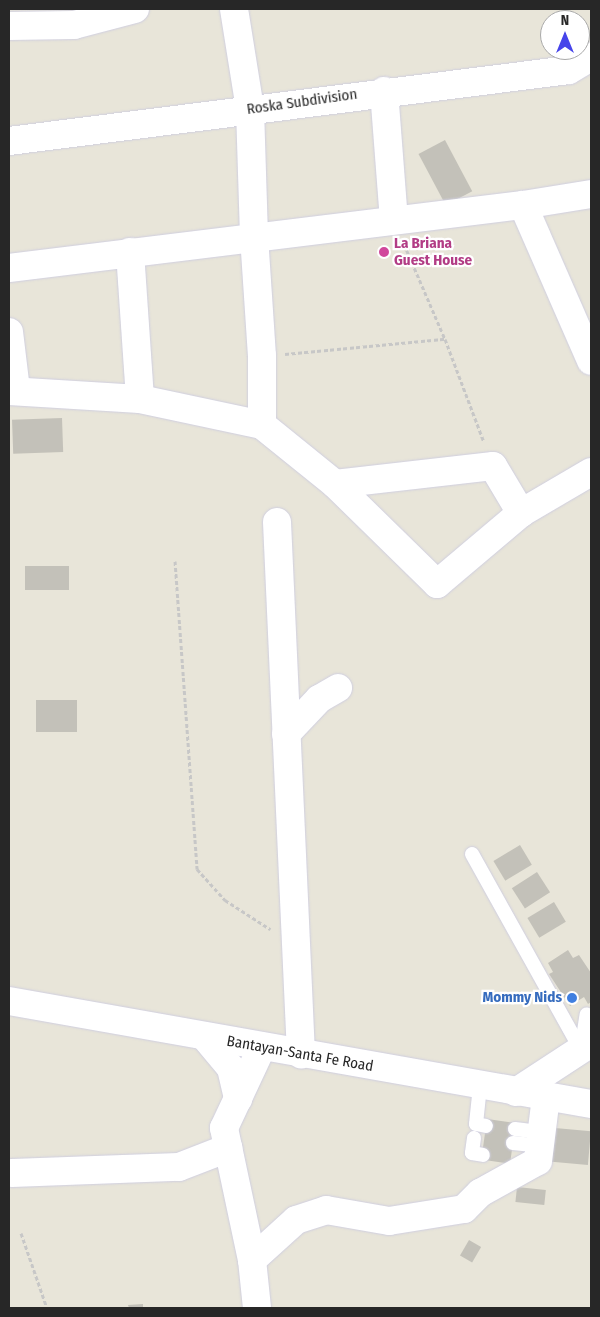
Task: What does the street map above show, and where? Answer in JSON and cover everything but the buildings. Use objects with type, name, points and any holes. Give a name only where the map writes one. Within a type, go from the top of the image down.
[{"type":"street","points":[[9,26],[74,26],[135,9]]},
{"type":"street","points":[[234,9],[250,109],[254,236],[262,356],[262,425]]},
{"type":"street","name":"Roska Subdivision","points":[[9,141],[384,91],[569,70],[591,59]]},
{"type":"street","points":[[384,91],[394,220]]},
{"type":"street","points":[[9,268],[254,236],[523,205],[591,194]]},
{"type":"street","points":[[523,205],[591,361]]},
{"type":"street","points":[[130,252],[140,400]]},
{"type":"street","points":[[9,332],[12,391],[140,400],[262,425],[335,484],[437,584],[521,513],[591,472]]},
{"type":"street","points":[[335,484],[493,466],[521,513]]},
{"type":"street","points":[[277,522],[301,1054]]},
{"type":"street","points":[[286,734],[319,699],[338,688]]},
{"type":"street","name":"Bantayan-Santa Fe Road","points":[[9,1001],[480,1086],[591,1104]]},
{"type":"street","points":[[204,1037],[231,1068],[238,1099]]},
{"type":"street","points":[[516,1092],[589,1045]]},
{"type":"street","points":[[257,1308],[252,1260],[224,1128],[262,1047]]},
{"type":"street","points":[[252,1260],[296,1220],[326,1210],[389,1221],[464,1209],[526,1145],[546,1097]]},
{"type":"street","points":[[12,1173],[179,1167],[228,1148]]},
{"type":"street","points":[[244,1225],[277,1238]]},
{"type":"lane","points":[[472,854],[589,1045]]},
{"type":"lane","points":[[587,1014],[589,1045]]},
{"type":"lane","points":[[480,1086],[480,1132],[472,1153],[483,1154]]},
{"type":"path","points":[[394,220],[445,339],[493,466]]},
{"type":"path","points":[[262,356],[445,339]]},
{"type":"path","points":[[175,560],[197,869],[225,900],[270,929],[270,938]]},
{"type":"path","points":[[21,1234],[48,1308]]},
{"type":"place","name":"La Briana Guest House","points":[[384,252]]},
{"type":"place","name":"Mommy Nids","points":[[572,998]]}]
